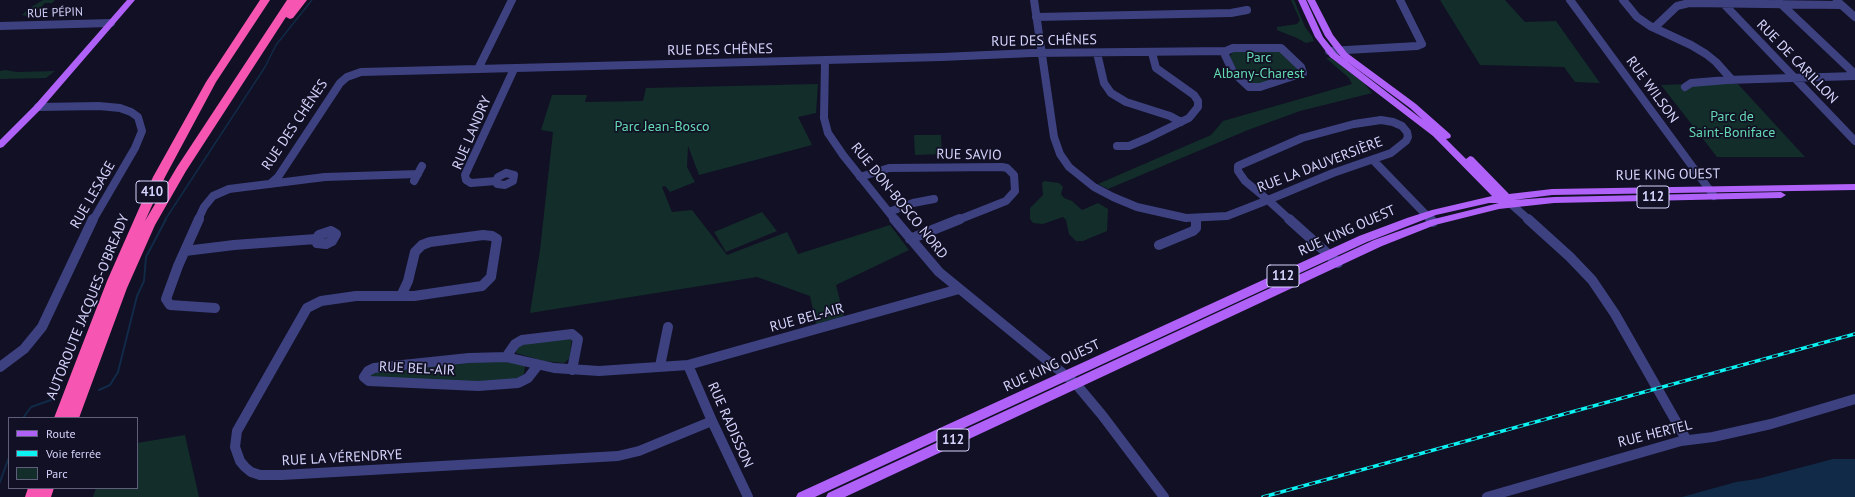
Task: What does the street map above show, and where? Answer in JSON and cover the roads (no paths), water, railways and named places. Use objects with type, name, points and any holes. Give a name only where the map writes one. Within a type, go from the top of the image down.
[{"type":"highway","name":"AUTOROUTE JACQUES-O'BREADY","points":[[61,417],[115,276],[156,183],[207,88],[265,0]]},
{"type":"highway","name":"AUTOROUTE JACQUES-O'BREADY","points":[[72,417],[121,288],[145,232],[178,175],[292,0]]},
{"type":"highway","points":[[239,82],[302,0]]},
{"type":"main road","points":[[0,145],[38,108],[131,0]]},
{"type":"main road","points":[[1302,0],[1314,27],[1334,50]]},
{"type":"main road","points":[[1312,0],[1339,61],[1436,134],[1506,200]]},
{"type":"main road","name":"RUE KING OUEST","points":[[802,497],[1377,233],[1430,219],[1469,213],[1506,200],[1855,187]]},
{"type":"main road","name":"RUE KING OUEST","points":[[1711,192],[1855,194]]},
{"type":"main road","name":"RUE KING OUEST","points":[[832,497],[1430,219]]},
{"type":"street","points":[[478,69],[512,0]]},
{"type":"street","name":"RUE LA DAUVERSIÈRE","points":[[1034,0],[1055,142],[1060,154],[1069,167],[1086,182],[1113,198],[1152,211],[1196,218],[1228,216],[1268,200],[1332,173],[1391,153],[1406,141],[1408,137],[1405,129],[1397,124],[1381,120],[1354,124],[1302,138],[1244,162],[1238,166],[1240,175],[1246,182],[1268,200]]},
{"type":"street","points":[[1334,50],[1416,46],[1422,44],[1400,0]]},
{"type":"street","name":"RUE WILSON","points":[[1570,0],[1711,192]]},
{"type":"street","points":[[1623,0],[1637,17],[1654,28],[1691,45],[1706,54],[1716,62],[1732,80]]},
{"type":"street","points":[[1654,28],[1680,5],[1721,1],[1839,2],[1855,17]]},
{"type":"street","name":"RUE DE CARILLON","points":[[1721,1],[1855,141]]},
{"type":"street","points":[[1779,2],[1855,75]]},
{"type":"street","points":[[1036,17],[1231,14],[1247,10]]},
{"type":"street","name":"RUE PÉPIN","points":[[0,26],[112,23]]},
{"type":"street","name":"RUE DES CHÊNES","points":[[271,183],[280,174],[340,83],[347,77],[367,71],[514,69],[825,61],[1041,53],[1152,53],[1226,51],[1233,48],[1281,48],[1301,67],[1303,74],[1260,87],[1249,87],[1233,72],[1225,55],[1226,51]]},
{"type":"street","points":[[1097,53],[1104,83],[1111,93],[1126,102],[1170,116],[1181,122]]},
{"type":"street","points":[[1117,146],[1132,145],[1181,122],[1194,114],[1198,107],[1198,101],[1187,89],[1156,68],[1152,53]]},
{"type":"street","name":"RUE DON-BOSCO NORD","points":[[825,61],[823,110],[825,125],[836,146],[860,177],[929,262],[959,289],[1076,384],[1102,415],[1164,497]]},
{"type":"street","name":"RUE LANDRY","points":[[496,181],[471,182],[466,180],[465,175],[514,69]]},
{"type":"street","points":[[1685,87],[1691,83],[1732,80],[1855,75]]},
{"type":"street","name":"RUE LESAGE","points":[[0,367],[24,349],[42,327],[87,230],[135,148],[142,131],[138,118],[131,112],[120,108],[99,106],[38,108]]},
{"type":"street","points":[[1373,160],[1430,219]]},
{"type":"street","name":"RUE SAVIO","points":[[860,177],[889,168],[1002,167],[1007,168],[1014,174],[1016,191],[1006,201],[910,239]]},
{"type":"street","points":[[215,308],[176,306],[167,303],[167,294],[184,251],[204,207],[213,196],[229,189],[271,183],[339,176],[418,174]]},
{"type":"street","points":[[889,212],[913,203],[934,199]]},
{"type":"street","points":[[1268,200],[1338,262]]},
{"type":"street","points":[[1506,200],[1564,252],[1592,280],[1615,314],[1686,439]]},
{"type":"street","points":[[1159,245],[1193,231],[1196,228],[1196,218]]},
{"type":"street","name":"RUE LA VÉRENDRYE","points":[[401,296],[408,281],[415,252],[422,245],[430,242],[483,236],[492,236],[497,239],[491,277],[486,284],[477,287],[401,296],[370,295],[321,301],[304,311],[237,431],[235,447],[240,461],[245,467],[251,472],[260,475],[282,475],[612,457],[639,451],[712,422]]},
{"type":"street","points":[[184,251],[234,245],[316,239]]},
{"type":"street","name":"RUE BEL-AIR","points":[[538,365],[528,378],[518,383],[478,386],[369,381],[364,377],[368,371],[374,368],[456,358],[506,357],[538,365],[572,370],[613,370],[688,364],[959,289]]},
{"type":"street","points":[[660,366],[668,327]]},
{"type":"street","points":[[506,357],[515,344],[522,340],[572,334],[578,339],[572,370]]},
{"type":"street","name":"RUE RADISSON","points":[[688,364],[712,422],[748,497]]},
{"type":"street","name":"RUE HERTEL","points":[[1487,497],[1686,439],[1713,437],[1771,424],[1855,399]]},
{"type":"water","points":[[1833,459],[1855,459],[1855,497],[1682,497],[1736,482],[1757,479]]},
{"type":"waterway","points":[[165,220],[265,67],[276,45],[312,0]]},
{"type":"waterway","points":[[99,390],[110,385],[118,372],[137,296],[144,281],[146,257],[166,219]]},
{"type":"waterway","points":[[24,417],[31,407],[51,400]]},
{"type":"waterway","points":[[0,482],[8,460]]},
{"type":"railway","points":[[1263,497],[1855,334]]},
{"type":"park label","name":"Parc Albany-Charest","points":[[1259,66]]},
{"type":"park label","name":"Parc de Saint-Boniface","points":[[1732,126]]},
{"type":"park label","name":"Parc Jean-Bosco","points":[[662,127]]}]
